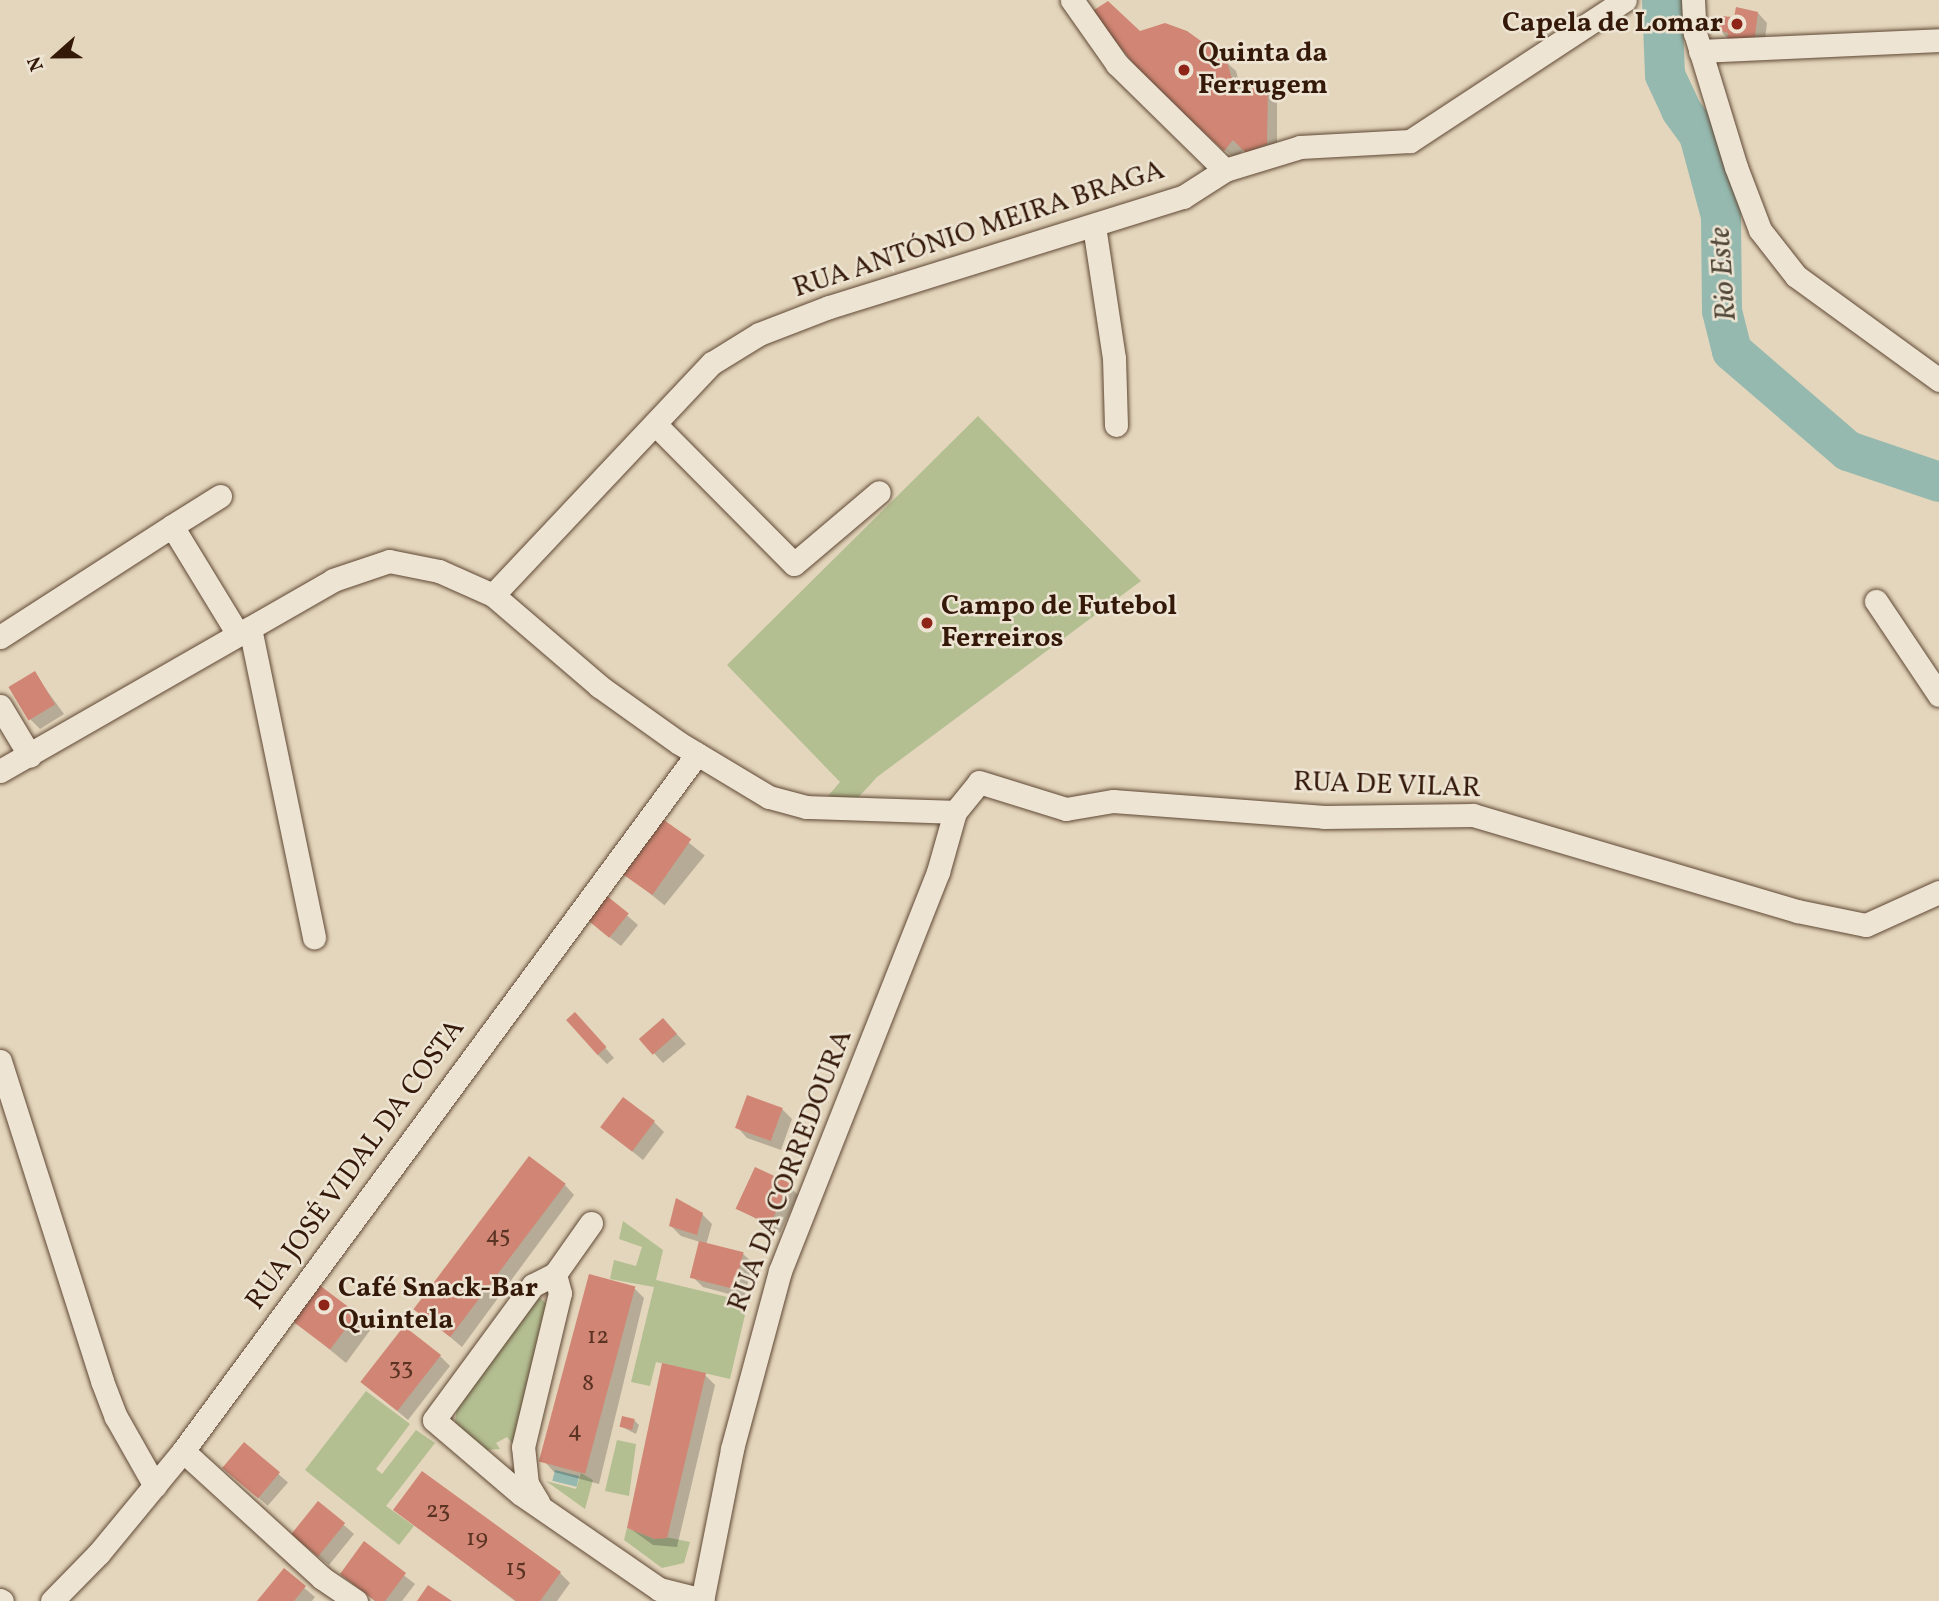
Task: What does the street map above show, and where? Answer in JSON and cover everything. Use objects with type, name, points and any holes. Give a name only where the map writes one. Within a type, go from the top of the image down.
[{"type":"street","points":[[1072,0],[1117,64],[1225,170]]},
{"type":"street","name":"RUA ANTÓNIO MEIRA BRAGA","points":[[487,593],[712,363],[759,334],[829,307],[1183,197],[1225,170],[1300,147],[1410,141],[1625,0]]},
{"type":"street","points":[[1693,0],[1700,51],[1735,167],[1760,230],[1796,276],[1939,380]]},
{"type":"street","points":[[1700,51],[1939,40]]},
{"type":"street","points":[[1094,226],[1114,358],[1116,425]]},
{"type":"street","points":[[655,424],[794,564],[879,492]]},
{"type":"street","points":[[0,637],[220,496]]},
{"type":"street","points":[[172,526],[244,631],[314,937]]},
{"type":"street","points":[[0,771],[143,685],[333,580],[389,561],[439,571],[487,593],[599,686],[696,754],[769,797],[807,807],[955,812]]},
{"type":"street","points":[[1876,601],[1939,695]]},
{"type":"street","points":[[0,706],[30,755]]},
{"type":"street","name":"RUA JOSÉ VIDAL DA COSTA","points":[[52,1601],[183,1451],[696,754]]},
{"type":"street","name":"RUA DE VILAR","points":[[955,812],[979,782],[1066,809],[1113,801],[1324,817],[1448,812],[1512,823],[1797,911],[1866,925],[1939,892]]},
{"type":"street","name":"RUA DA CORREDOURA","points":[[702,1600],[732,1449],[780,1270],[938,872],[955,812]]},
{"type":"street","points":[[0,1061],[102,1381],[121,1427],[155,1486]]},
{"type":"street","points":[[591,1223],[555,1274],[533,1285],[434,1420],[521,1494],[538,1502],[659,1589],[702,1600]]},
{"type":"street","points":[[538,1502],[527,1483],[523,1447],[560,1293],[555,1274]]},
{"type":"street","points":[[475,1455],[505,1457],[523,1447]]},
{"type":"street","points":[[183,1451],[322,1578],[356,1601]]},
{"type":"green space","name":"Campo de Futebol Ferreiros","points":[[978,416],[1141,581],[877,777],[855,801],[828,796],[840,782],[727,665]]},
{"type":"green space","points":[[623,1221],[663,1250],[656,1280],[748,1302],[730,1379],[656,1362],[650,1386],[631,1382],[654,1287],[610,1279],[614,1260],[636,1266],[642,1247],[619,1239]]},
{"type":"green space","points":[[538,1296],[549,1306],[518,1439],[512,1443],[507,1437],[496,1443],[500,1449],[487,1450],[460,1433],[455,1422],[458,1400]]},
{"type":"green space","points":[[366,1391],[410,1424],[376,1469],[382,1474],[416,1430],[435,1443],[386,1506],[414,1526],[399,1545],[305,1470]]},
{"type":"green space","points":[[617,1440],[636,1444],[629,1496],[605,1491]]},
{"type":"green space","points":[[581,1473],[593,1480],[585,1509],[546,1481],[576,1489]]},
{"type":"green space","points":[[627,1528],[655,1539],[656,1535],[690,1542],[684,1563],[662,1568],[624,1540]]},
{"type":"water","points":[[555,1470],[579,1476],[577,1487],[552,1481]]},
{"type":"building","name":"Quinta da Ferrugem","points":[[1108,1],[1140,31],[1165,23],[1187,31],[1226,59],[1236,92],[1268,85],[1267,144],[1246,153],[1233,140],[1224,151],[1147,80],[1091,12]]},
{"type":"building","name":"Capela de Lomar","points":[[1736,7],[1758,12],[1754,45],[1727,43],[1728,33],[1717,30],[1719,16],[1734,17]]},
{"type":"building","points":[[35,671],[55,704],[29,720],[8,687]]},
{"type":"building","points":[[661,818],[691,839],[652,895],[622,874]]},
{"type":"building","points":[[607,896],[629,914],[609,938],[587,920]]},
{"type":"building","points":[[575,1012],[606,1047],[598,1055],[566,1020]]},
{"type":"building","points":[[663,1018],[677,1034],[653,1055],[639,1039]]},
{"type":"building","points":[[747,1095],[783,1108],[771,1141],[735,1128]]},
{"type":"building","points":[[623,1097],[655,1121],[632,1151],[600,1127]]},
{"type":"building","points":[[529,1156],[566,1184],[450,1337],[413,1309]]},
{"type":"building","points":[[755,1167],[789,1183],[770,1225],[736,1209]]},
{"type":"building","points":[[676,1198],[703,1213],[697,1235],[669,1226]]},
{"type":"building","points":[[699,1241],[744,1252],[734,1289],[690,1278]]},
{"type":"building","points":[[589,1274],[635,1286],[585,1474],[539,1461]]},
{"type":"building","points":[[318,1284],[357,1313],[330,1349],[291,1320]]},
{"type":"building","points":[[404,1326],[441,1355],[397,1411],[360,1382]]},
{"type":"building","points":[[662,1363],[706,1373],[667,1538],[655,1539],[627,1528]]},
{"type":"building","points":[[622,1416],[635,1419],[632,1430],[620,1427]]},
{"type":"building","points":[[244,1442],[280,1472],[258,1498],[222,1468]]},
{"type":"building","points":[[422,1471],[561,1572],[540,1601],[516,1601],[393,1510]]},
{"type":"building","points":[[318,1501],[345,1523],[318,1556],[291,1534]]},
{"type":"building","points":[[364,1541],[406,1573],[385,1601],[375,1601],[340,1574]]},
{"type":"building","points":[[284,1568],[306,1586],[294,1601],[257,1601]]},
{"type":"building","points":[[428,1585],[452,1601],[417,1601]]},
{"type":"waterway","name":"Rio Este","points":[[1662,0],[1665,75],[1681,110],[1699,135],[1721,216],[1722,311],[1732,351],[1848,451],[1939,482]]},
{"type":"place","name":"Capela de Lomar","points":[[1737,24]]},
{"type":"place","name":"Quinta da Ferrugem","points":[[1184,70]]},
{"type":"place","name":"Campo de Futebol Ferreiros","points":[[927,623]]},
{"type":"place","name":"Café Snack-Bar Quintela","points":[[324,1305]]}]
